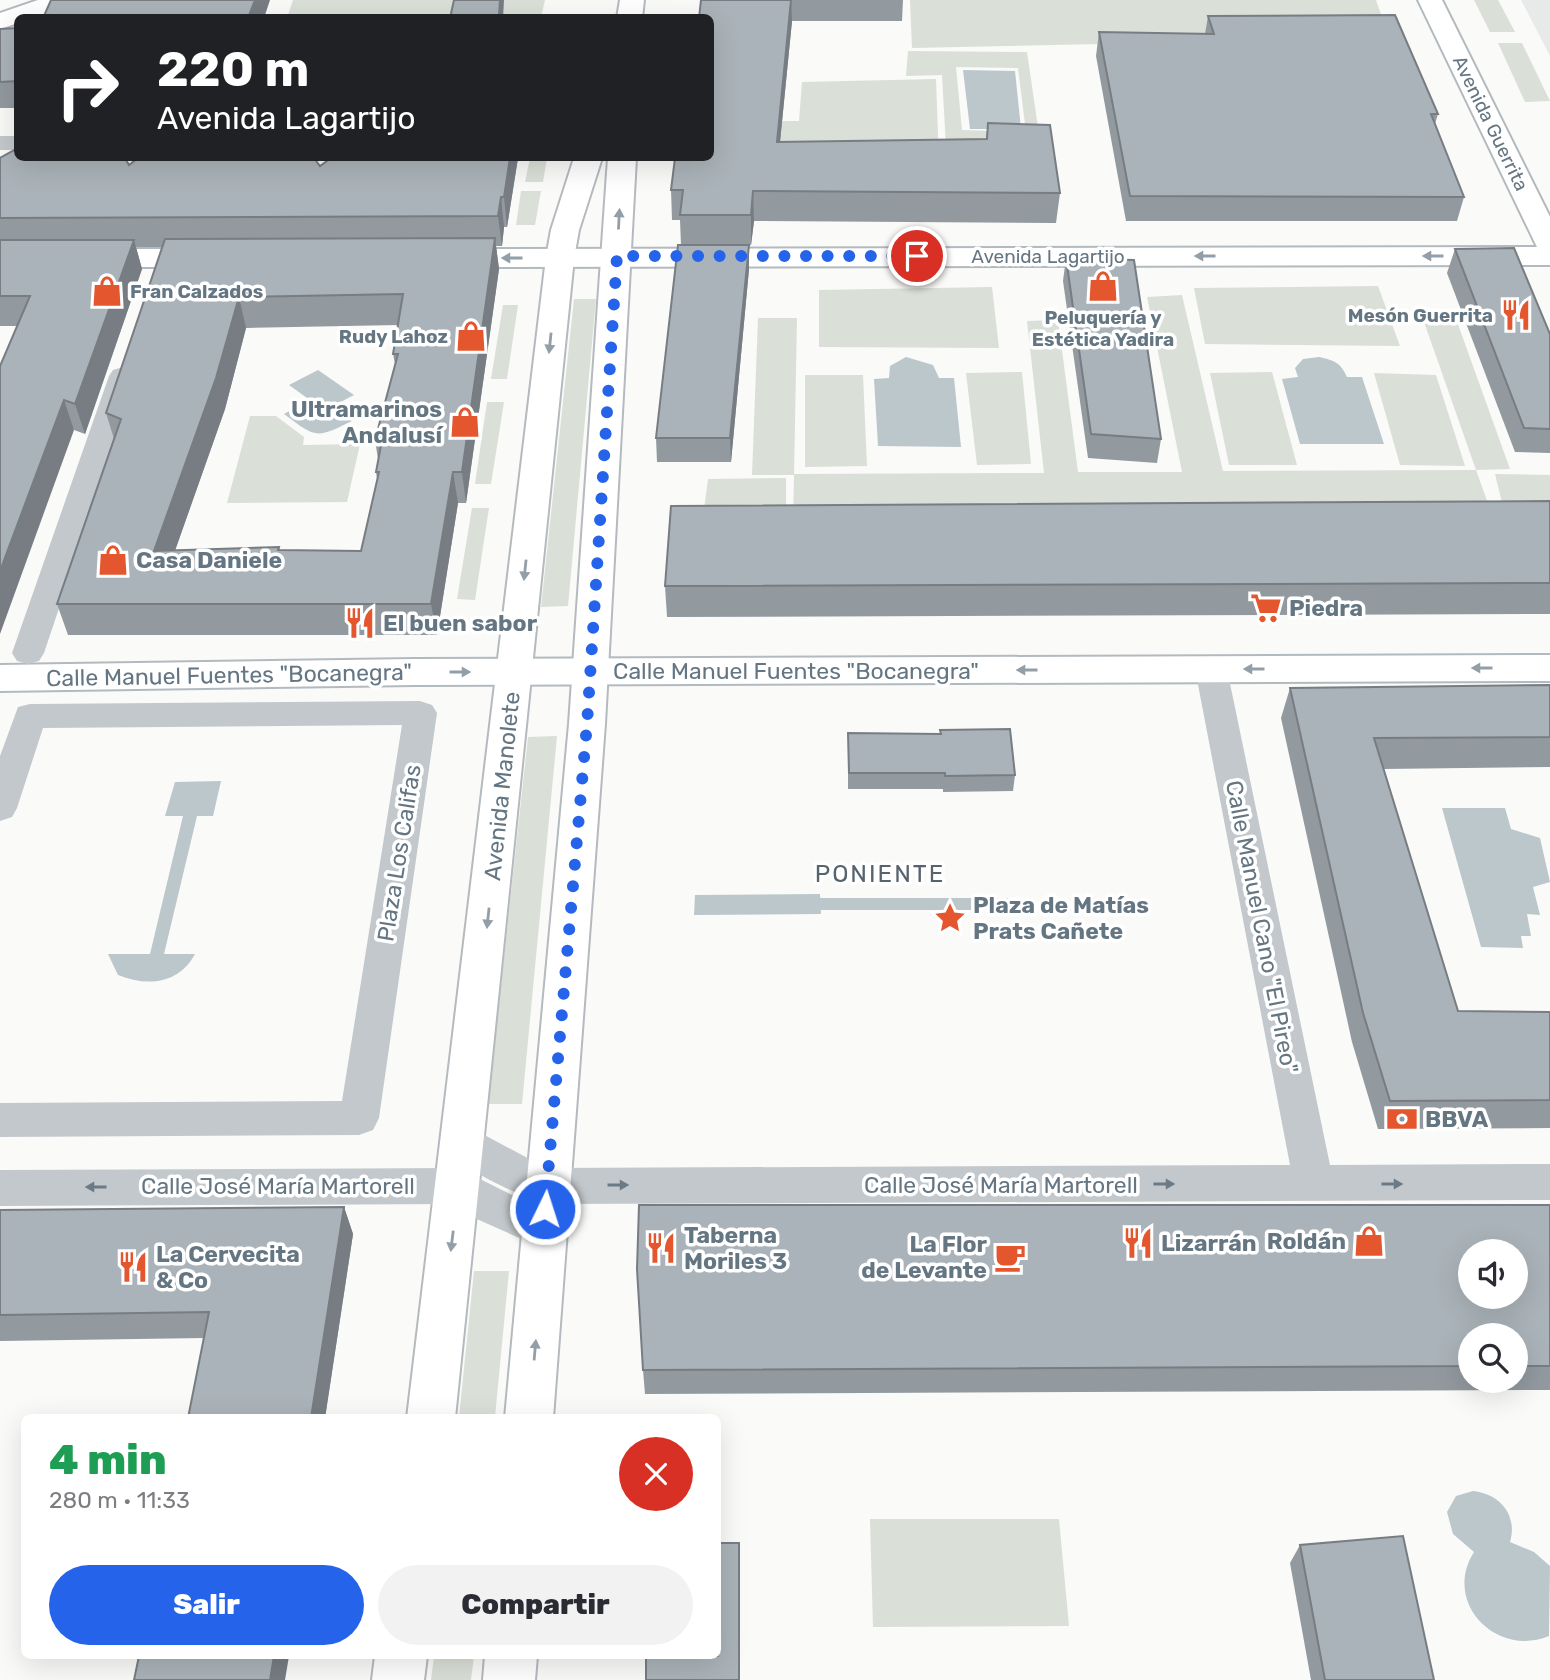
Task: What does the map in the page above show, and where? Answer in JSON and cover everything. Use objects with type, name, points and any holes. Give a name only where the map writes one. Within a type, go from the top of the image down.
[{"type":"street","points":[[15,14],[62,0]]},
{"type":"street","name":"Avenida Guerrita","points":[[1430,0],[1550,246]]},
{"type":"street","name":"Avenida Manolete","points":[[430,1414],[464,1141],[559,258],[587,161]]},
{"type":"street","points":[[529,1414],[590,671],[622,161]]},
{"type":"street","name":"Avenida Lagartijo","points":[[424,258],[1550,256]]},
{"type":"street","points":[[0,258],[245,258]]},
{"type":"street","points":[[28,653],[130,354]]},
{"type":"street","name":"Calle Manuel Fuentes \"Bocanegra\"","points":[[0,678],[514,671],[1550,667]]},
{"type":"street","name":"Calle Manuel Cano \"El Pireo\"","points":[[1211,669],[1314,1184]]},
{"type":"street","name":"Plaza Los Califas","points":[[0,808],[30,716],[420,713],[359,1118],[0,1121]]},
{"type":"street","name":"Calle José María Martorell","points":[[464,1141],[521,1177],[546,1186],[1550,1182]]},
{"type":"street","points":[[458,1186],[484,1203],[544,1231]]},
{"type":"street","name":"Calle José María Martorell","points":[[0,1188],[458,1186]]},
{"type":"street","points":[[398,1680],[401,1659]]},
{"type":"street","points":[[509,1680],[510,1659]]},
{"type":"shaded area","points":[[293,0],[545,0],[542,14],[288,14]]},
{"type":"shaded area","points":[[910,0],[1376,0],[1389,38],[912,48]]},
{"type":"shaded area","points":[[1474,0],[1498,0],[1515,32],[1490,32]]},
{"type":"shaded area","points":[[1521,0],[1550,0],[1550,56]]},
{"type":"shaded area","points":[[1498,43],[1522,43],[1550,101],[1525,102]]},
{"type":"shaded area","points":[[908,51],[1027,52],[1041,148],[946,147],[942,75],[906,76]],"holes":[[[956,67],[1018,68],[1026,132],[962,130]]]},
{"type":"shaded area","points":[[963,70],[1015,71],[1021,129],[970,129]]},
{"type":"shaded area","points":[[936,79],[939,163],[779,164],[779,121],[799,121],[802,82]]},
{"type":"shaded area","points":[[529,161],[546,161],[543,182],[525,182]]},
{"type":"shaded area","points":[[521,191],[541,191],[535,225],[516,225]]},
{"type":"shaded area","points":[[1378,286],[1400,346],[1205,344],[1194,288]]},
{"type":"shaded area","points":[[992,287],[999,348],[819,347],[819,290]]},
{"type":"shaded area","points":[[1182,295],[1223,471],[1476,470],[1495,523],[793,525],[794,475],[752,475],[758,318],[797,318],[794,474],[1044,473],[1027,321],[1058,320],[1078,472],[1182,472],[1147,297]]},
{"type":"shaded area","points":[[574,299],[596,299],[568,606],[541,607]]},
{"type":"shaded area","points":[[503,305],[518,305],[507,379],[491,379]]},
{"type":"shaded area","points":[[1455,316],[1510,469],[1476,470],[1423,319]]},
{"type":"shaded area","points":[[906,357],[933,365],[939,378],[954,378],[961,447],[878,446],[874,379],[889,378],[890,366]]},
{"type":"shaded area","points":[[1319,357],[1336,363],[1347,377],[1362,377],[1384,444],[1300,444],[1282,379],[1298,377],[1295,368],[1303,359]]},
{"type":"shaded area","points":[[318,370],[354,395],[333,406],[352,421],[323,433],[310,432],[284,414],[300,405],[308,411],[312,408],[314,403],[289,385]]},
{"type":"shaded area","points":[[1022,372],[1031,464],[977,465],[966,373]]},
{"type":"shaded area","points":[[1272,372],[1297,465],[1229,465],[1210,373]]},
{"type":"shaded area","points":[[1374,373],[1436,375],[1465,466],[1400,465]]},
{"type":"shaded area","points":[[805,375],[863,375],[867,466],[805,467]]},
{"type":"shaded area","points":[[487,402],[504,402],[491,484],[475,484]]},
{"type":"shaded area","points":[[250,416],[276,416],[304,437],[303,445],[360,444],[347,502],[227,503]]},
{"type":"shaded area","points":[[1495,474],[1550,475],[1550,511],[1504,511]]},
{"type":"shaded area","points":[[786,478],[786,517],[703,517],[708,479]]},
{"type":"shaded area","points":[[472,508],[489,508],[475,600],[457,599]]},
{"type":"shaded area","points":[[557,736],[522,1104],[488,1104],[528,737]]},
{"type":"shaded area","points":[[221,781],[213,816],[165,816],[175,782]]},
{"type":"shaded area","points":[[1442,808],[1505,808],[1511,829],[1540,838],[1550,882],[1533,887],[1540,915],[1527,914],[1531,936],[1521,936],[1523,948],[1481,947]]},
{"type":"shaded area","points":[[820,894],[821,914],[694,915],[695,895]]},
{"type":"shaded area","points":[[108,954],[195,954],[180,972],[151,982],[118,975]]},
{"type":"shaded area","points":[[474,1271],[509,1271],[495,1414],[459,1414]]},
{"type":"shaded area","points":[[1473,1491],[1499,1501],[1509,1515],[1512,1532],[1510,1542],[1534,1552],[1550,1566],[1549,1636],[1529,1641],[1510,1639],[1494,1632],[1480,1621],[1470,1606],[1465,1589],[1466,1571],[1474,1552],[1453,1534],[1447,1512],[1456,1496]]},
{"type":"shaded area","points":[[870,1519],[1059,1519],[1069,1626],[873,1627]]},
{"type":"shaded area","points":[[434,1659],[474,1659],[471,1680],[431,1680]]},
{"type":"building","points":[[51,0],[255,0],[250,14],[45,14]]},
{"type":"building","points":[[454,0],[500,0],[499,14],[451,14]]},
{"type":"building","points":[[701,0],[791,0],[777,142],[987,139],[988,123],[1050,125],[1060,193],[753,191],[751,215],[680,215],[683,190],[671,190],[675,161],[714,161],[714,14],[699,14]]},
{"type":"building","points":[[1395,15],[1438,114],[1431,114],[1464,197],[1130,196],[1099,32],[1214,34],[1208,16]]},
{"type":"building","points":[[14,28],[14,81],[0,82],[0,29]]},
{"type":"building","points":[[14,150],[14,161],[127,161],[129,165],[134,161],[316,161],[320,166],[327,161],[510,161],[498,216],[0,218],[0,158]]},
{"type":"building","points":[[495,238],[462,472],[453,472],[431,604],[57,604],[121,419],[106,413],[165,239]],"holes":[[[403,294],[393,354],[398,354],[375,440],[382,440],[376,472],[379,472],[361,551],[278,550],[279,547],[154,551],[216,378],[239,297]]]},
{"type":"building","points":[[0,240],[134,240],[75,404],[64,400],[0,571],[0,366],[30,296],[0,296]]},
{"type":"building","points":[[678,245],[749,245],[730,438],[656,438]]},
{"type":"building","points":[[1514,248],[1550,334],[1550,429],[1524,428],[1455,249]]},
{"type":"building","points":[[1066,258],[1134,260],[1161,439],[1091,434]]},
{"type":"building","points":[[1550,501],[1550,583],[665,586],[671,506]]},
{"type":"building","points":[[1550,685],[1550,737],[1374,738],[1458,1011],[1550,1012],[1550,1100],[1390,1101],[1363,1013],[1290,688]]},
{"type":"building","points":[[1010,729],[1015,775],[849,773],[848,733],[941,734],[940,730]]},
{"type":"building","points":[[639,1205],[1550,1205],[1550,1366],[1528,1366],[1528,1323],[1458,1323],[1458,1366],[643,1370],[637,1269]]},
{"type":"building","points":[[344,1207],[312,1414],[189,1414],[209,1312],[0,1315],[0,1210]]},
{"type":"building","points":[[1403,1536],[1434,1680],[1325,1680],[1300,1545]]},
{"type":"building","points":[[721,1543],[739,1543],[739,1680],[646,1680],[646,1659],[721,1659]]},
{"type":"building","points":[[138,1659],[274,1659],[270,1680],[134,1680]]},
{"type":"waterway","points":[[157,954],[190,816]]},
{"type":"waterway","points":[[820,904],[1011,904]]},
{"type":"place","name":"Peluquería y Estética Yadira","points":[[1103,286]]},
{"type":"place","name":"Fran Calzados","points":[[107,291]]},
{"type":"place","name":"Mesón Guerrita","points":[[1516,315]]},
{"type":"place","name":"Rudy Lahoz","points":[[471,336]]},
{"type":"place","name":"Ultramarinos Andalusí","points":[[465,422]]},
{"type":"place","name":"Casa Daniele","points":[[113,560]]},
{"type":"place","name":"Piedra","points":[[1266,608]]},
{"type":"place","name":"El buen sabor","points":[[360,623]]},
{"type":"place","name":"Plaza de Matías Prats Cañete","points":[[950,918]]},
{"type":"place","name":"BBVA","points":[[1402,1119]]},
{"type":"place","name":"Roldán","points":[[1369,1241]]},
{"type":"place","name":"Lizarrán","points":[[1138,1243]]},
{"type":"place","name":"Taberna Moriles 3","points":[[661,1248]]},
{"type":"place","name":"La Flor de Levante","points":[[1010,1257]]},
{"type":"place","name":"La Cervecita & Co","points":[[133,1267]]},
{"type":"district","name":"PONIENTE","points":[[880,874]]},
{"type":"route","points":[[545,1209],[587,724],[617,256],[917,256]]}]
